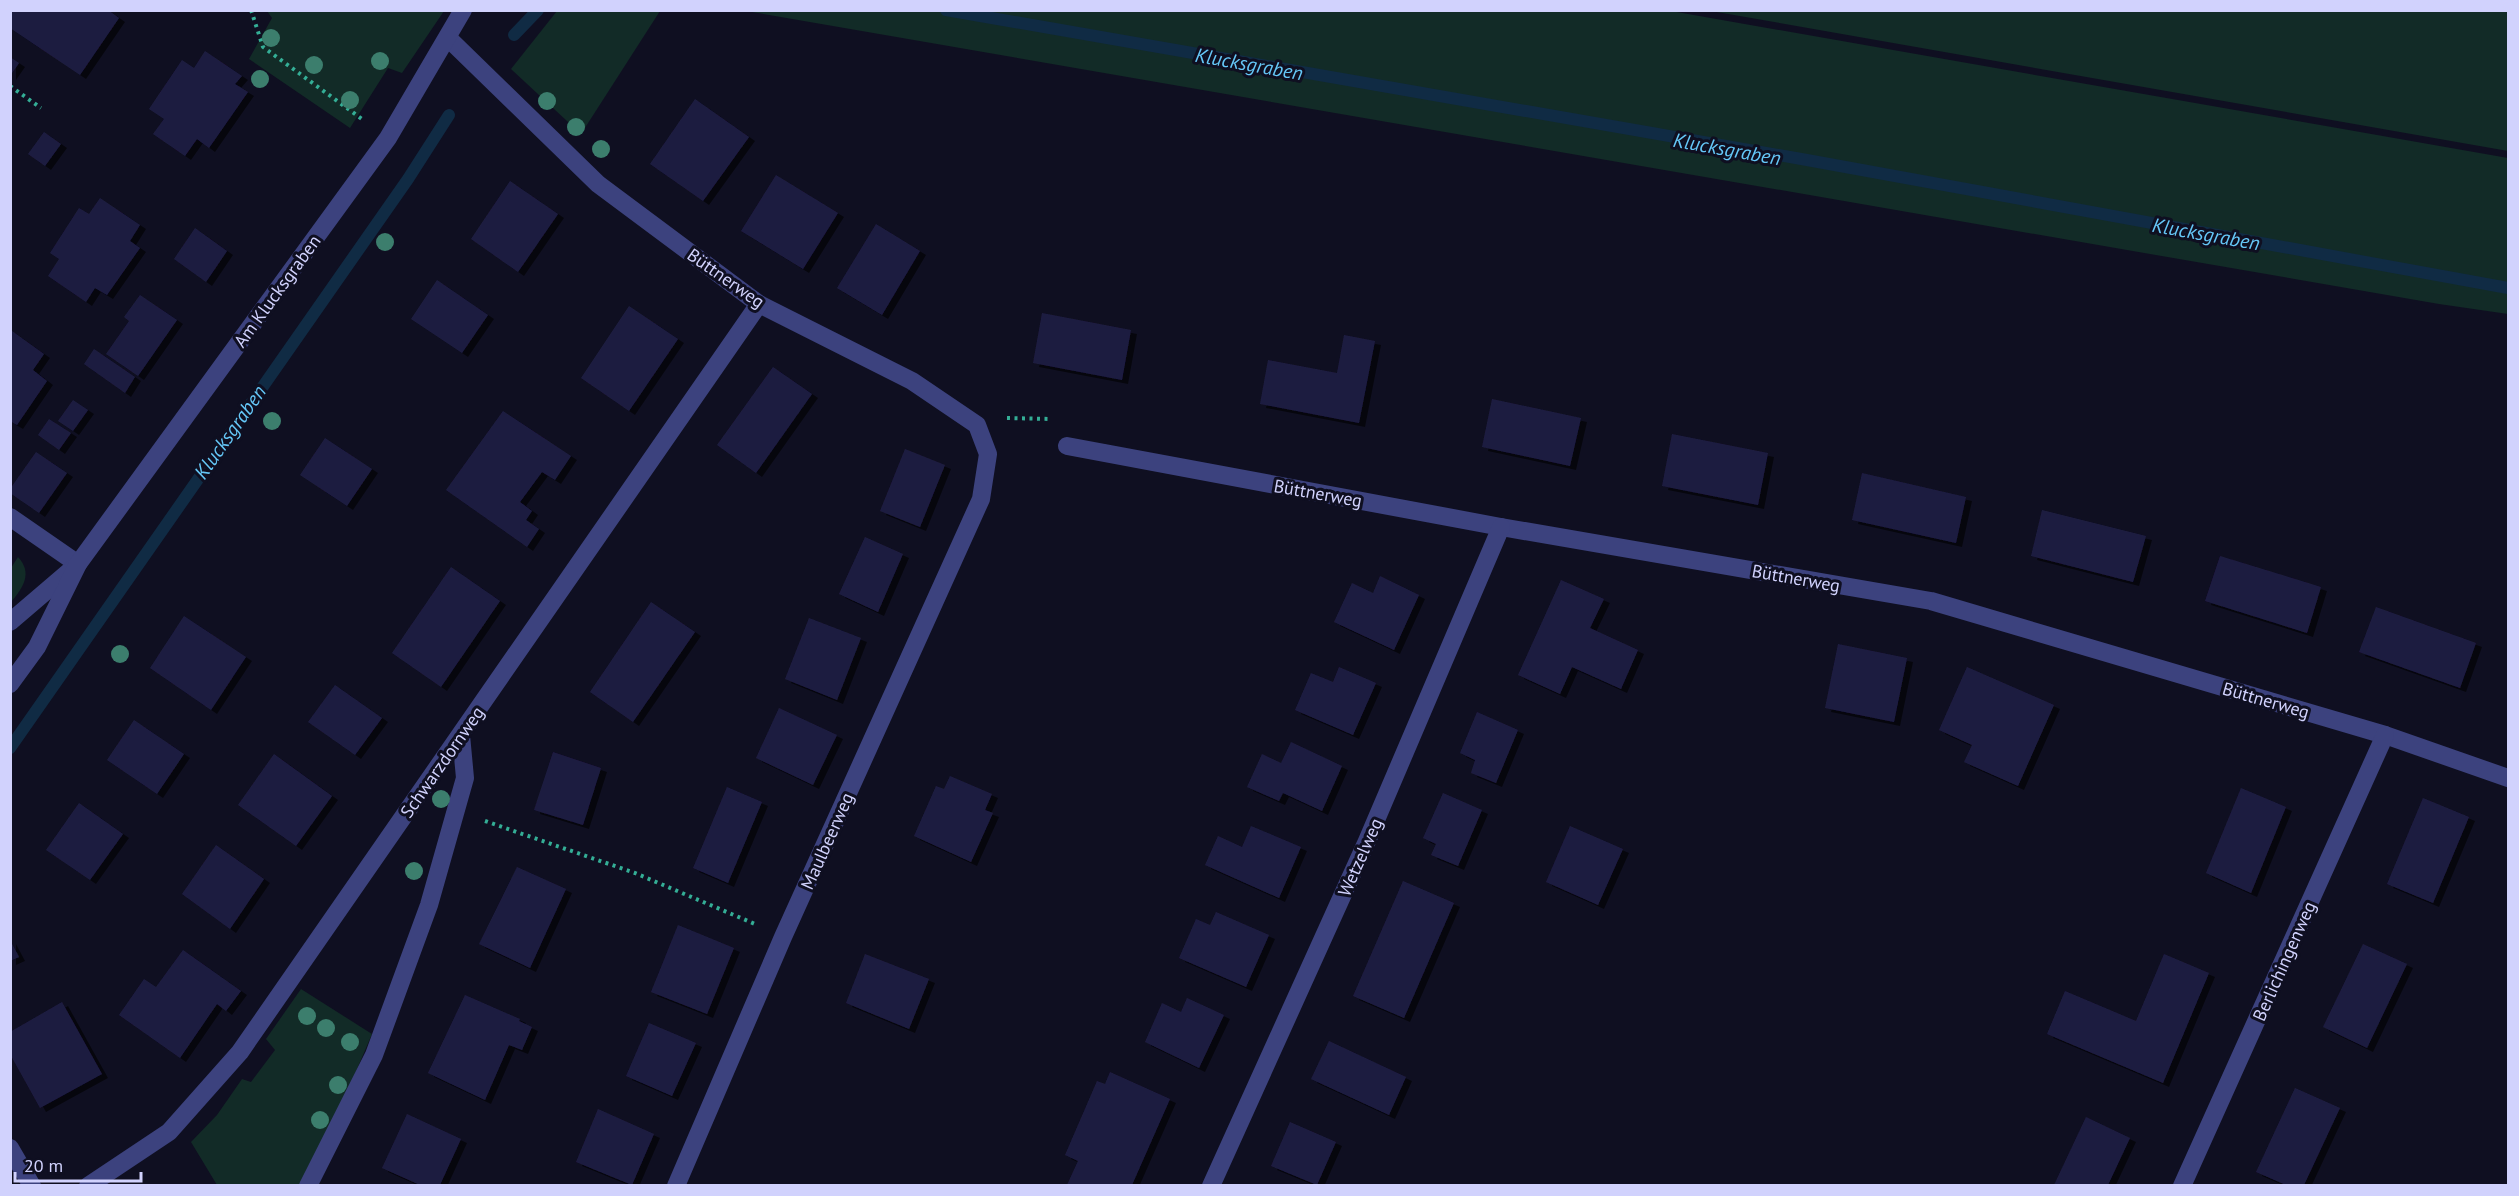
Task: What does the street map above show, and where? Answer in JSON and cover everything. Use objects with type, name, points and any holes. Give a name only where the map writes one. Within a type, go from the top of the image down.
[{"type":"street","name":"Am Klucksgraben","points":[[10,684],[37,647],[78,564],[387,138],[463,10]]},
{"type":"street","name":"Büttnerweg","points":[[448,38],[598,184],[759,304],[912,381],[977,425]]},
{"type":"street","name":"Schwarzdornweg","points":[[88,1185],[169,1132],[240,1052],[759,304]]},
{"type":"street","name":"Maulbeerweg","points":[[676,1185],[783,937],[981,499],[988,454],[977,425]]},
{"type":"street","name":"Büttnerweg","points":[[1067,446],[1502,527],[1931,601],[2385,735],[2508,778]]},
{"type":"street","points":[[10,517],[78,564]]},
{"type":"street","name":"Wetzelweg","points":[[1211,1185],[1367,841],[1502,527]]},
{"type":"street","name":"Am Klucksgraben","points":[[10,622],[78,564]]},
{"type":"street","points":[[308,1185],[374,1055],[429,905],[465,778],[461,735]]},
{"type":"street","name":"Berlichingenweg","points":[[2182,1185],[2385,735]]},
{"type":"street","points":[[10,1148],[32,1185]]},
{"type":"path","points":[[251,10],[263,47],[387,138]]},
{"type":"path","points":[[10,86],[41,108]]},
{"type":"path","points":[[977,425],[1011,417],[1053,419],[1067,446]]},
{"type":"path","points":[[455,811],[635,873],[783,937]]},
{"type":"green space","points":[[267,11],[444,11],[402,73],[388,68],[350,128],[249,59],[272,18]]},
{"type":"green space","points":[[557,11],[660,11],[581,134],[511,69]]},
{"type":"green space","points":[[746,11],[1671,11],[2508,158],[2508,314],[2439,304]]},
{"type":"green space","points":[[1711,11],[2508,11],[2508,151]]},
{"type":"green space","points":[[18,557],[26,575],[22,586],[11,602],[11,568]]},
{"type":"green space","points":[[301,989],[372,1034],[348,1090],[300,1185],[217,1185],[191,1142],[217,1115],[242,1079],[251,1082],[275,1050],[266,1039]]},
{"type":"building","points":[[10,10],[108,10],[119,18],[80,75],[10,28]]},
{"type":"building","points":[[205,51],[242,76],[235,84],[248,92],[209,148],[197,139],[185,156],[153,134],[164,119],[149,109],[182,60],[194,68]]},
{"type":"building","points":[[10,57],[19,63],[10,76]]},
{"type":"building","points":[[695,99],[749,137],[703,201],[650,164]]},
{"type":"building","points":[[44,132],[61,144],[45,166],[28,154]]},
{"type":"building","points":[[776,175],[838,213],[803,269],[741,231]]},
{"type":"building","points":[[510,181],[558,214],[518,272],[471,239]]},
{"type":"building","points":[[100,198],[140,225],[130,241],[140,248],[107,295],[95,288],[86,302],[48,276],[59,259],[50,253],[79,208],[89,214]]},
{"type":"building","points":[[876,224],[920,251],[882,315],[837,288]]},
{"type":"building","points":[[195,228],[227,251],[206,282],[174,259]]},
{"type":"building","points":[[437,280],[488,315],[462,353],[411,319]]},
{"type":"building","points":[[140,295],[177,320],[138,376],[106,354],[129,321],[124,317]]},
{"type":"building","points":[[629,306],[678,339],[629,411],[581,378]]},
{"type":"building","points":[[1042,313],[1131,330],[1122,380],[1033,363]]},
{"type":"building","points":[[12,331],[44,354],[33,370],[47,381],[17,425],[10,421]]},
{"type":"building","points":[[1344,335],[1375,341],[1359,423],[1260,404],[1268,360],[1337,373]]},
{"type":"building","points":[[94,349],[135,377],[125,393],[84,364]]},
{"type":"building","points":[[773,367],[812,394],[756,473],[717,445]]},
{"type":"building","points":[[1492,399],[1581,418],[1570,466],[1482,447]]},
{"type":"building","points":[[73,400],[88,410],[73,431],[58,421]]},
{"type":"building","points":[[503,411],[571,456],[555,480],[542,472],[520,502],[532,511],[526,520],[539,529],[527,547],[446,490]]},
{"type":"building","points":[[49,419],[71,433],[59,450],[38,435]]},
{"type":"building","points":[[1672,434],[1768,453],[1758,505],[1662,486]]},
{"type":"building","points":[[325,438],[372,469],[347,506],[300,475]]},
{"type":"building","points":[[905,449],[945,465],[920,527],[880,511]]},
{"type":"building","points":[[36,452],[67,473],[39,513],[10,493],[10,489]]},
{"type":"building","points":[[1862,473],[1966,497],[1956,543],[1852,520]]},
{"type":"building","points":[[2042,510],[2146,536],[2133,582],[2031,556]]},
{"type":"building","points":[[865,537],[903,554],[878,612],[839,594]]},
{"type":"building","points":[[2220,556],[2321,587],[2307,633],[2205,601]]},
{"type":"building","points":[[451,567],[500,601],[441,687],[392,653]]},
{"type":"building","points":[[1380,576],[1419,595],[1394,650],[1334,622],[1352,583],[1373,593]]},
{"type":"building","points":[[1561,580],[1604,599],[1590,628],[1638,650],[1621,689],[1572,667],[1560,694],[1518,675]]},
{"type":"building","points":[[651,602],[695,632],[633,722],[590,692]]},
{"type":"building","points":[[2376,607],[2476,643],[2460,688],[2359,652]]},
{"type":"building","points":[[184,616],[246,657],[211,710],[150,668]]},
{"type":"building","points":[[809,618],[861,638],[837,700],[785,679]]},
{"type":"building","points":[[1838,644],[1907,658],[1894,722],[1825,708]]},
{"type":"building","points":[[1339,667],[1376,683],[1353,735],[1295,710],[1311,673],[1333,682]]},
{"type":"building","points":[[1967,667],[2054,705],[2018,786],[1964,762],[1972,745],[1939,730]]},
{"type":"building","points":[[335,685],[382,718],[355,755],[308,722]]},
{"type":"building","points":[[779,708],[837,735],[813,785],[756,758]]},
{"type":"building","points":[[1477,712],[1518,730],[1496,783],[1471,773],[1475,760],[1460,753]]},
{"type":"building","points":[[134,720],[184,754],[157,794],[107,760]]},
{"type":"building","points":[[1291,742],[1342,766],[1322,811],[1283,793],[1279,801],[1247,787],[1262,754],[1281,763]]},
{"type":"building","points":[[553,752],[601,768],[583,825],[534,810]]},
{"type":"building","points":[[274,754],[332,796],[296,846],[238,805]]},
{"type":"building","points":[[950,776],[992,794],[985,810],[993,813],[971,862],[914,836],[936,786],[944,789]]},
{"type":"building","points":[[727,787],[762,802],[728,883],[693,868]]},
{"type":"building","points":[[2241,788],[2286,807],[2251,893],[2206,873]]},
{"type":"building","points":[[1443,793],[1482,810],[1458,866],[1431,855],[1436,844],[1423,838]]},
{"type":"building","points":[[2423,798],[2469,817],[2433,903],[2387,884]]},
{"type":"building","points":[[79,803],[123,834],[90,880],[46,850]]},
{"type":"building","points":[[1251,826],[1301,847],[1279,898],[1205,865],[1218,836],[1242,847]]},
{"type":"building","points":[[1570,826],[1623,849],[1598,905],[1546,882]]},
{"type":"building","points":[[216,845],[264,879],[230,929],[182,894]]},
{"type":"building","points":[[517,867],[566,889],[530,968],[479,944]]},
{"type":"building","points":[[1403,881],[1454,903],[1404,1018],[1353,996]]},
{"type":"building","points":[[1216,912],[1269,935],[1246,987],[1179,958],[1196,919],[1210,925]]},
{"type":"building","points":[[678,925],[734,948],[707,1014],[651,992]]},
{"type":"building","points":[[10,940],[19,957],[10,961]]},
{"type":"building","points":[[2363,944],[2407,964],[2367,1048],[2323,1027]]},
{"type":"building","points":[[183,950],[241,991],[226,1011],[217,1004],[180,1058],[119,1015],[144,979],[156,987]]},
{"type":"building","points":[[865,954],[929,979],[909,1029],[846,1003]]},
{"type":"building","points":[[2164,954],[2209,973],[2163,1083],[2047,1034],[2065,991],[2136,1021]]},
{"type":"building","points":[[465,995],[520,1019],[519,1021],[532,1027],[522,1050],[509,1045],[485,1100],[428,1073]]},
{"type":"building","points":[[1187,998],[1224,1015],[1199,1068],[1145,1042],[1162,1003],[1181,1012]]},
{"type":"building","points":[[62,1002],[102,1074],[40,1108],[10,1054],[10,1032]]},
{"type":"building","points":[[649,1023],[696,1043],[672,1096],[626,1076]]},
{"type":"building","points":[[1329,1041],[1406,1077],[1389,1115],[1311,1079]]},
{"type":"building","points":[[1110,1072],[1170,1099],[1132,1185],[1067,1185],[1078,1161],[1065,1155],[1097,1081],[1105,1084]]},
{"type":"building","points":[[2295,1088],[2340,1108],[2304,1185],[2286,1185],[2256,1172]]},
{"type":"building","points":[[598,1109],[654,1134],[632,1185],[576,1162]]},
{"type":"building","points":[[407,1114],[461,1139],[440,1185],[420,1185],[382,1168]]},
{"type":"building","points":[[2086,1117],[2130,1138],[2108,1185],[2054,1185]]},
{"type":"building","points":[[1290,1122],[1336,1142],[1317,1185],[1271,1166]]},
{"type":"waterway","name":"Klucksgraben","points":[[514,35],[538,10]]},
{"type":"waterway","name":"Klucksgraben","points":[[946,10],[1807,160],[2508,288]]},
{"type":"waterway","name":"Klucksgraben","points":[[10,748],[408,179],[449,115]]}]
